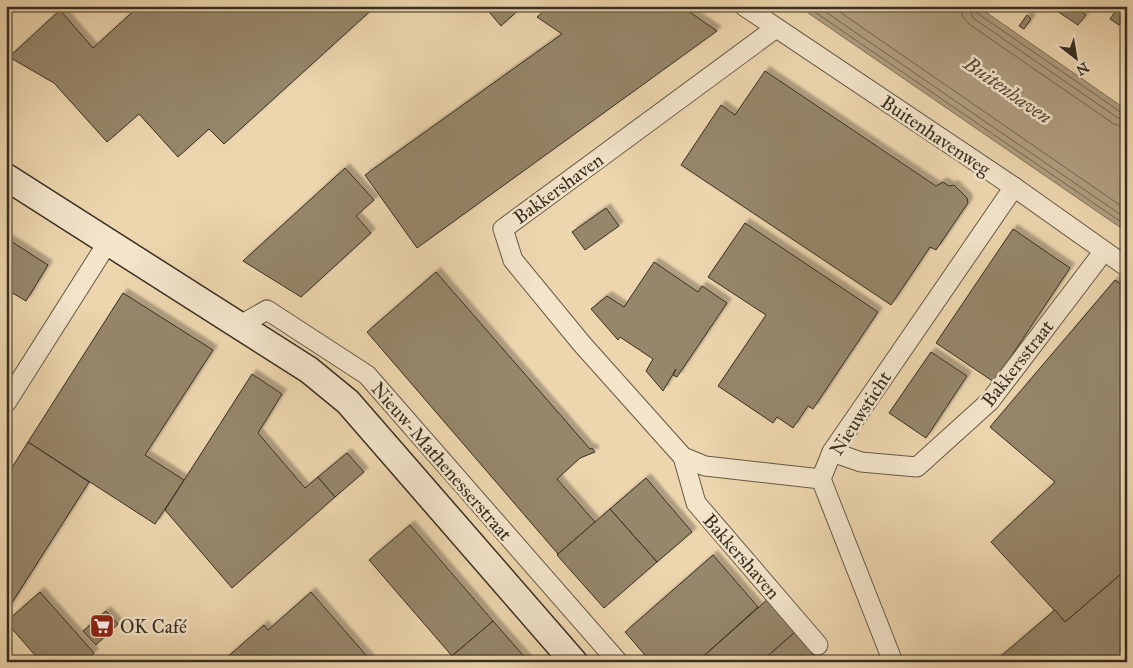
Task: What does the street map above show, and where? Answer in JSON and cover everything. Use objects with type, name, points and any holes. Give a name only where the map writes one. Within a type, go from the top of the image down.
[{"type":"street","name":"Buitenhavenweg","points":[[744,6],[1014,187],[1127,267]]},
{"type":"street","name":"Bakkershaven","points":[[776,28],[503,229],[513,260],[582,344],[683,457],[705,466],[821,479]]},
{"type":"street","name":"Nieuw-Mathenesserstraat","points":[[6,177],[237,327],[309,370],[348,402],[574,662]]},
{"type":"street","name":"Nieuwsticht","points":[[821,479],[832,452],[1014,187]]},
{"type":"street","points":[[6,403],[108,242]]},
{"type":"street","name":"Bakkersstraat","points":[[832,452],[861,462],[917,467],[990,401],[1104,251]]},
{"type":"street","name":"Nieuw-Mathenesserstraat","points":[[237,327],[267,310],[367,375],[618,662]]},
{"type":"street","name":"Bakkershaven","points":[[683,457],[696,503],[818,645]]},
{"type":"street","points":[[821,479],[893,662]]},
{"type":"water","name":"Buitenhaven","points":[[798,6],[977,6],[1127,110],[1127,232]]},
{"type":"building","points":[[139,6],[376,6],[224,144],[209,129],[178,157],[139,114],[107,142],[54,83],[9,57],[60,10],[93,48]]},
{"type":"building","points":[[484,6],[523,6],[501,26]]},
{"type":"building","points":[[549,6],[681,6],[717,31],[417,248],[365,175],[562,34],[537,17]]},
{"type":"building","points":[[1056,6],[1087,6],[1082,12],[1086,15],[1078,25],[1054,9]]},
{"type":"building","points":[[1119,6],[1127,6],[1127,12],[1119,25],[1110,19]]},
{"type":"building","points":[[1027,15],[1031,19],[1024,29],[1019,26]]},
{"type":"building","points":[[765,71],[936,186],[943,182],[949,186],[954,185],[967,198],[968,203],[936,250],[930,247],[891,305],[681,165],[721,105],[735,115]]},
{"type":"building","points":[[345,168],[374,200],[356,216],[371,233],[301,297],[243,261]]},
{"type":"building","points":[[606,208],[619,226],[585,250],[572,232]]},
{"type":"building","points":[[745,223],[878,312],[813,409],[808,406],[793,428],[777,417],[773,423],[718,386],[766,315],[708,277]]},
{"type":"building","points":[[1013,229],[1070,268],[994,382],[936,343]]},
{"type":"building","points":[[6,238],[48,265],[26,301],[9,291],[6,295]]},
{"type":"building","points":[[654,262],[698,292],[702,286],[727,303],[677,377],[673,375],[676,369],[663,391],[646,371],[653,359],[620,337],[618,340],[591,309],[607,296],[624,307]]},
{"type":"building","points":[[436,272],[590,449],[592,448],[595,452],[580,458],[557,479],[595,522],[558,554],[367,332]]},
{"type":"building","points":[[1115,280],[1127,288],[1127,569],[1065,622],[991,542],[1055,482],[990,427]]},
{"type":"building","points":[[123,293],[213,350],[145,455],[184,480],[155,524],[28,442]]},
{"type":"building","points":[[931,352],[967,376],[926,438],[889,413]]},
{"type":"building","points":[[252,374],[282,394],[258,433],[305,488],[318,477],[335,497],[232,588],[165,510]]},
{"type":"building","points":[[28,442],[89,482],[6,612],[6,477]]},
{"type":"building","points":[[347,453],[364,472],[335,497],[318,477]]},
{"type":"building","points":[[646,478],[692,532],[657,562],[610,509]]},
{"type":"building","points":[[610,509],[657,562],[604,608],[557,555]]},
{"type":"building","points":[[410,525],[493,621],[452,656],[369,560]]},
{"type":"building","points":[[713,555],[758,607],[697,662],[651,662],[625,632]]},
{"type":"building","points":[[1127,569],[1127,662],[994,662],[1055,610],[1065,622]]},
{"type":"building","points":[[40,592],[94,653],[85,662],[41,662],[6,622]]},
{"type":"building","points":[[311,592],[372,662],[226,662],[224,660],[264,625],[268,630]]},
{"type":"building","points":[[767,600],[795,632],[761,662],[697,662]]},
{"type":"building","points":[[106,611],[118,624],[96,645],[83,631]]},
{"type":"building","points":[[493,621],[529,662],[445,662],[452,656]]},
{"type":"building","points":[[795,632],[820,662],[761,662]]},
{"type":"place","name":"OK Café","points":[[102,626]]}]
